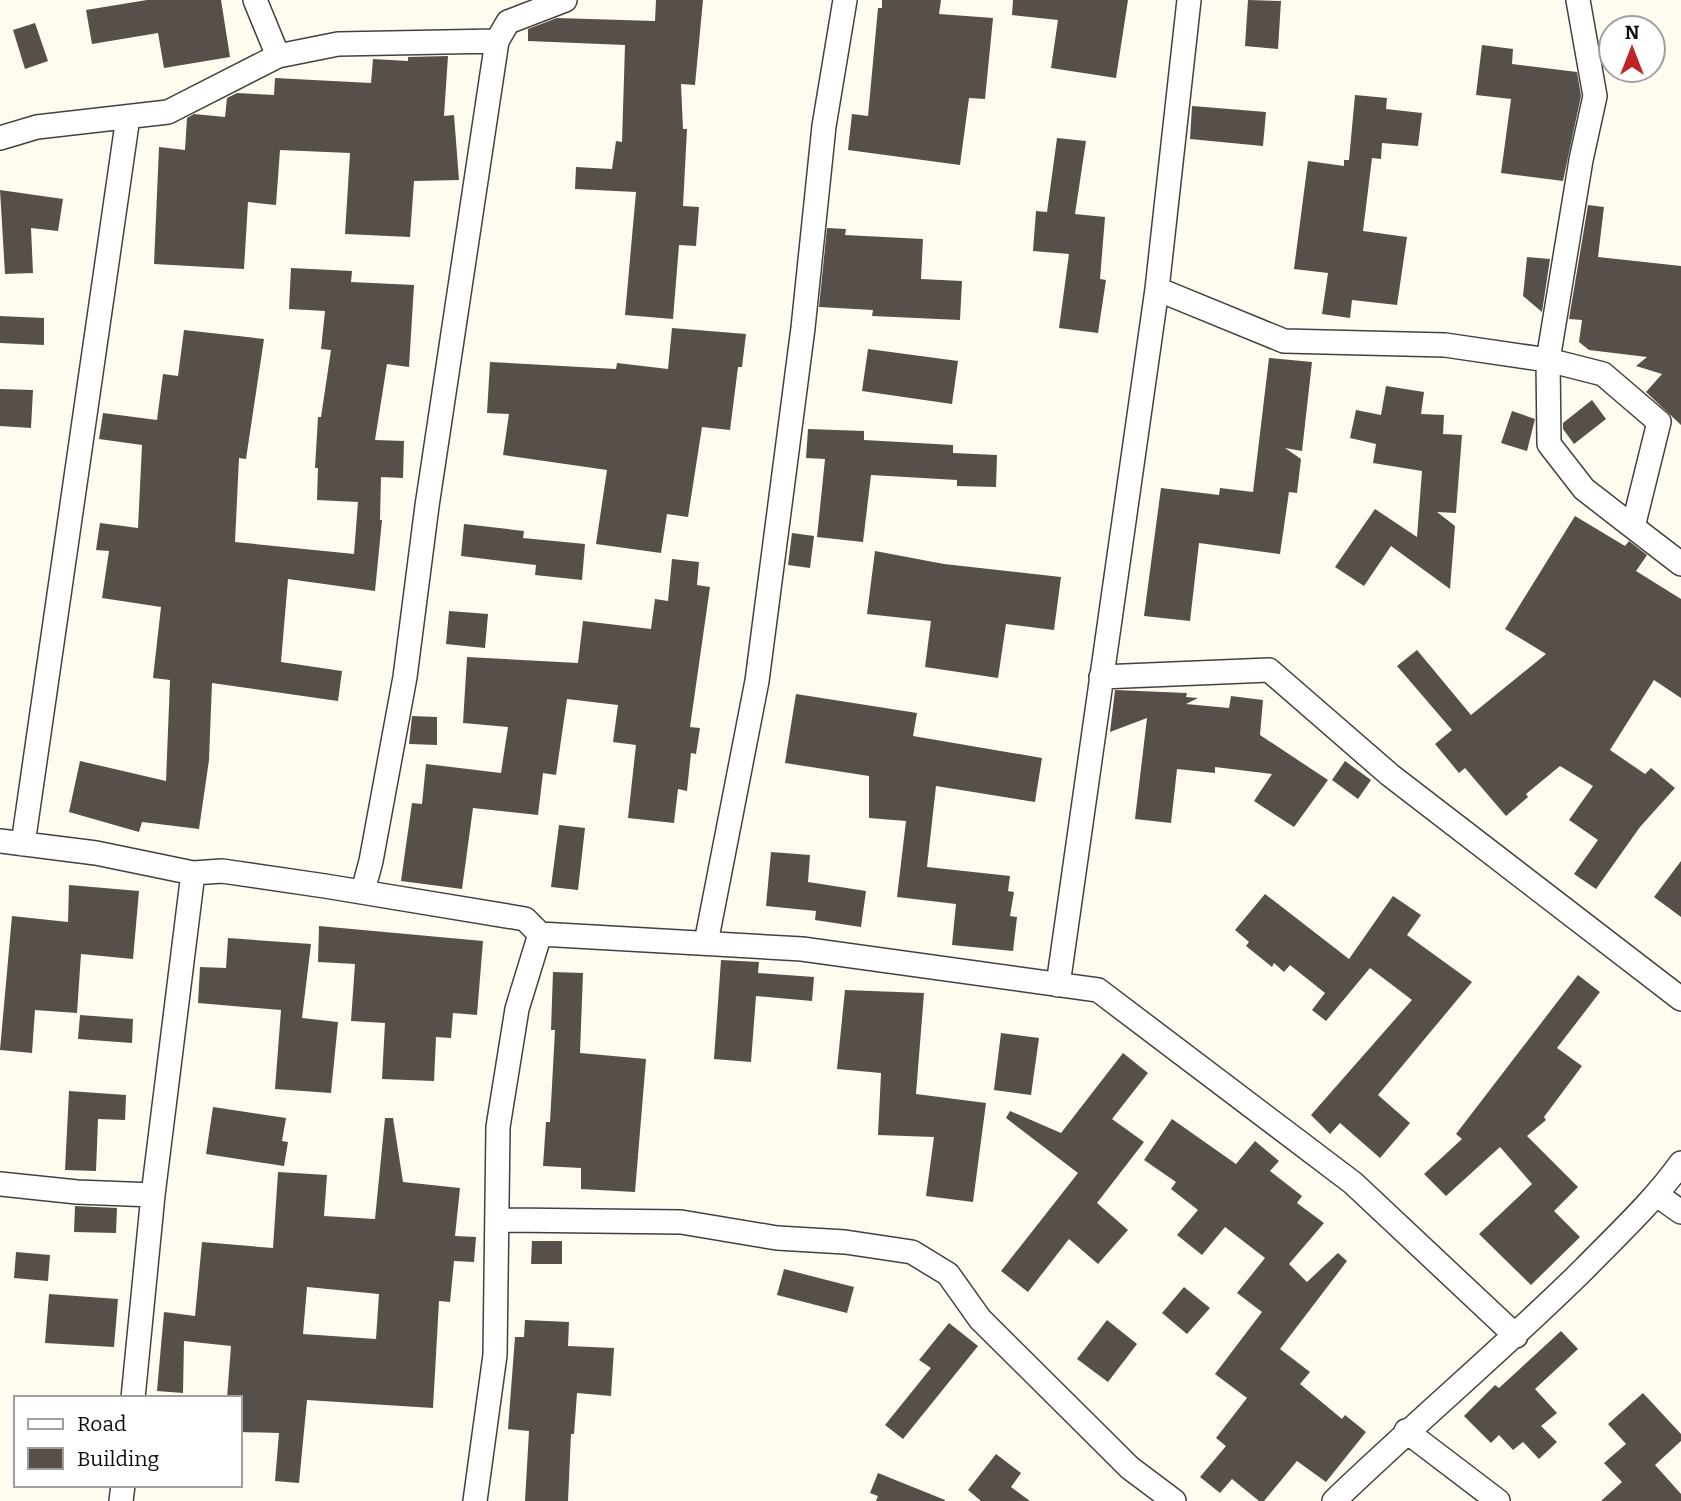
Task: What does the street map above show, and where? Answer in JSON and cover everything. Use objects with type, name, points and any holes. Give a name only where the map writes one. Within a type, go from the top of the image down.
[{"type":"street","points":[[256,0],[278,56]]},
{"type":"street","points":[[363,891],[374,848],[405,677],[497,41],[508,22],[565,0]]},
{"type":"street","points":[[706,943],[757,681],[803,328],[824,126],[845,0]]},
{"type":"street","points":[[1058,985],[1157,289],[1189,0]]},
{"type":"street","points":[[1578,0],[1595,96],[1581,160],[1548,360],[1549,444],[1584,489],[1681,564]]},
{"type":"street","points":[[0,138],[37,127],[168,113],[278,56],[338,44],[497,41]]},
{"type":"street","points":[[128,117],[11,842],[96,853],[193,873],[222,871],[363,891],[525,919],[540,934],[802,949],[1098,990],[1353,1183],[1516,1336]]},
{"type":"street","points":[[1157,289],[1284,341],[1446,345],[1548,360],[1603,374],[1659,422],[1633,527]]},
{"type":"street","points":[[1101,677],[1269,670],[1390,775],[1681,999]]},
{"type":"street","points":[[133,1396],[153,1195],[193,873]]},
{"type":"street","points":[[475,1501],[495,1355],[498,1128],[517,1009],[540,934]]},
{"type":"street","points":[[1334,1501],[1406,1431],[1516,1336],[1657,1195],[1681,1163]]},
{"type":"street","points":[[0,1184],[77,1192],[153,1195]]},
{"type":"street","points":[[1657,1195],[1681,1212]]},
{"type":"street","points":[[497,1220],[681,1222],[777,1238],[845,1242],[912,1252],[948,1274],[979,1319],[1130,1468],[1174,1501]]},
{"type":"street","points":[[1406,1431],[1498,1501]]},
{"type":"building","points":[[147,0],[221,0],[230,57],[164,68],[158,33],[92,44],[86,10]]},
{"type":"building","points":[[656,0],[703,0],[695,85],[681,84],[683,129],[687,129],[683,206],[699,207],[696,246],[679,245],[673,319],[625,315],[636,192],[575,189],[576,167],[612,169],[616,141],[622,142],[625,45],[528,41],[528,29],[557,18],[655,21]]},
{"type":"building","points":[[882,0],[941,0],[939,14],[993,18],[985,99],[969,98],[960,165],[848,150],[852,114],[868,116],[878,8],[882,8]]},
{"type":"building","points":[[1013,0],[1128,0],[1116,78],[1051,68],[1058,20],[1012,15]]},
{"type":"building","points":[[1248,0],[1281,1],[1278,49],[1245,46]]},
{"type":"building","points":[[35,23],[48,61],[25,69],[13,30]]},
{"type":"building","points":[[1482,45],[1513,49],[1512,64],[1577,72],[1581,96],[1563,181],[1501,173],[1511,99],[1476,95]]},
{"type":"building","points":[[448,56],[444,116],[454,115],[459,180],[414,181],[410,237],[345,234],[350,153],[280,150],[276,205],[248,202],[244,269],[154,264],[159,147],[185,150],[187,118],[194,114],[225,117],[227,98],[237,93],[274,95],[275,78],[371,83],[373,59],[408,61],[408,57]]},
{"type":"building","points":[[1355,95],[1387,98],[1386,109],[1422,113],[1418,146],[1382,143],[1381,159],[1372,158],[1363,231],[1407,237],[1397,305],[1352,300],[1350,318],[1322,314],[1328,273],[1294,269],[1308,161],[1344,166],[1344,160],[1349,160]]},
{"type":"building","points":[[1192,106],[1266,112],[1263,146],[1190,139]]},
{"type":"building","points":[[1057,138],[1086,141],[1075,214],[1105,217],[1100,279],[1106,280],[1098,333],[1059,328],[1069,254],[1033,251],[1036,211],[1047,212]]},
{"type":"building","points":[[0,190],[63,199],[58,231],[31,228],[33,273],[5,274]]},
{"type":"building","points":[[1588,205],[1604,207],[1598,257],[1681,266],[1681,425],[1646,392],[1662,374],[1636,366],[1647,357],[1589,350],[1579,342],[1582,320],[1569,319]]},
{"type":"building","points":[[827,228],[846,229],[845,235],[923,239],[921,279],[962,281],[960,320],[872,316],[873,310],[819,307]]},
{"type":"building","points":[[1527,257],[1550,259],[1542,312],[1523,296]]},
{"type":"building","points":[[291,268],[352,271],[351,282],[414,285],[409,367],[387,364],[375,440],[404,441],[403,478],[381,477],[382,520],[375,591],[288,579],[281,662],[342,671],[338,701],[212,683],[209,760],[199,829],[142,822],[139,832],[69,812],[80,761],[166,781],[170,680],[153,678],[161,607],[102,598],[109,551],[96,550],[100,523],[138,528],[142,445],[99,439],[103,413],[157,420],[163,374],[178,376],[184,330],[264,339],[246,459],[239,458],[235,542],[354,554],[358,502],[317,500],[318,468],[315,468],[318,417],[321,417],[331,350],[321,349],[325,311],[289,309]]},
{"type":"building","points":[[0,316],[44,318],[44,345],[0,343]]},
{"type":"building","points":[[672,328],[746,334],[742,367],[738,367],[730,430],[702,427],[688,517],[667,514],[661,553],[596,544],[607,470],[503,455],[509,414],[487,413],[490,362],[616,369],[617,363],[668,369]]},
{"type":"building","points":[[868,349],[958,361],[952,404],[862,391]]},
{"type":"building","points":[[1269,358],[1312,362],[1302,451],[1285,448],[1301,459],[1297,493],[1289,492],[1280,554],[1199,543],[1190,621],[1144,616],[1161,488],[1219,495],[1220,488],[1253,492]]},
{"type":"building","points":[[1386,386],[1424,392],[1421,414],[1444,415],[1443,434],[1462,435],[1456,513],[1437,512],[1455,526],[1450,589],[1391,546],[1364,586],[1335,567],[1375,509],[1417,537],[1422,471],[1373,463],[1376,444],[1350,438],[1356,410],[1381,415]]},
{"type":"building","points":[[0,389],[33,390],[31,428],[0,426]]},
{"type":"building","points":[[1592,400],[1606,419],[1574,444],[1563,429],[1563,423]]},
{"type":"building","points":[[1512,411],[1535,419],[1527,451],[1501,443]]},
{"type":"building","points":[[808,429],[864,431],[864,440],[953,445],[953,453],[997,455],[996,487],[957,486],[957,480],[871,475],[863,542],[817,537],[825,459],[806,458]]},
{"type":"building","points":[[1575,516],[1625,546],[1629,541],[1647,555],[1636,571],[1681,599],[1681,698],[1654,680],[1610,750],[1645,774],[1651,768],[1675,788],[1640,827],[1596,889],[1574,874],[1598,840],[1569,820],[1593,786],[1560,766],[1526,794],[1528,797],[1506,816],[1465,768],[1459,773],[1435,744],[1452,730],[1397,666],[1417,650],[1471,715],[1546,654],[1505,629]]},
{"type":"building","points":[[464,524],[524,531],[523,538],[585,544],[582,580],[535,575],[536,565],[461,556]]},
{"type":"building","points":[[792,533],[814,536],[810,568],[788,565]]},
{"type":"building","points":[[875,551],[944,564],[1061,577],[1054,630],[1006,624],[998,678],[925,667],[931,621],[867,614]]},
{"type":"building","points":[[672,559],[699,562],[697,585],[710,587],[690,727],[700,728],[696,754],[691,753],[687,791],[678,789],[674,823],[628,818],[636,745],[613,742],[618,705],[567,699],[556,775],[543,773],[538,815],[473,808],[462,889],[401,881],[412,803],[422,804],[426,764],[501,773],[508,727],[463,723],[467,657],[578,663],[583,621],[651,629],[655,599],[668,601]]},
{"type":"building","points":[[449,611],[488,614],[485,648],[446,644]]},
{"type":"building","points":[[1115,690],[1187,693],[1186,697],[1198,698],[1186,704],[1229,708],[1231,696],[1263,700],[1260,735],[1328,780],[1294,827],[1254,801],[1272,774],[1215,767],[1215,773],[1177,769],[1171,823],[1135,819],[1147,718],[1110,732]]},
{"type":"building","points":[[796,694],[917,713],[913,736],[1042,758],[1035,802],[936,786],[927,867],[1010,876],[1008,891],[1014,892],[1010,916],[1017,917],[1013,951],[952,945],[956,904],[897,897],[906,821],[869,818],[869,776],[785,763]]},
{"type":"building","points":[[412,716],[437,717],[437,745],[409,744]]},
{"type":"building","points":[[1345,761],[1371,780],[1358,799],[1332,780]]},
{"type":"building","points":[[559,825],[585,828],[578,890],[551,887]]},
{"type":"building","points":[[771,852],[810,855],[808,882],[866,891],[861,927],[815,920],[816,911],[766,906]]},
{"type":"building","points":[[1681,861],[1681,917],[1654,897]]},
{"type":"building","points":[[69,885],[139,891],[133,959],[81,954],[77,1013],[35,1010],[32,1053],[0,1050],[12,916],[68,922]]},
{"type":"building","points":[[1265,894],[1349,959],[1393,896],[1421,915],[1407,935],[1472,982],[1378,1095],[1410,1123],[1380,1158],[1340,1123],[1330,1134],[1311,1115],[1412,1000],[1370,968],[1326,1021],[1312,1010],[1325,993],[1290,965],[1284,972],[1274,963],[1272,967],[1246,946],[1249,942],[1235,930]]},
{"type":"building","points":[[319,926],[483,941],[477,1015],[453,1013],[451,1038],[436,1037],[434,1081],[382,1079],[385,1023],[351,1021],[355,964],[318,962]]},
{"type":"building","points":[[228,938],[311,944],[302,1018],[338,1022],[331,1093],[275,1089],[281,1010],[198,1003],[200,967],[226,968]]},
{"type":"building","points":[[721,960],[759,962],[758,973],[814,977],[812,1001],[756,996],[751,1062],[714,1059]]},
{"type":"building","points":[[553,972],[583,973],[580,1053],[646,1059],[635,1192],[581,1189],[581,1168],[543,1166],[546,1122],[550,1122],[555,1030],[551,1030]]},
{"type":"building","points":[[1578,975],[1600,992],[1557,1048],[1582,1066],[1544,1117],[1546,1120],[1527,1136],[1578,1187],[1554,1211],[1580,1237],[1531,1285],[1479,1234],[1532,1184],[1500,1147],[1446,1196],[1424,1174],[1462,1139],[1456,1134]]},
{"type":"building","points":[[845,990],[924,993],[916,1094],[986,1103],[973,1202],[926,1196],[934,1137],[878,1135],[881,1073],[837,1069]]},
{"type":"building","points":[[80,1015],[133,1019],[132,1043],[78,1039]]},
{"type":"building","points":[[1001,1033],[1039,1038],[1031,1095],[994,1090]]},
{"type":"building","points":[[1123,1053],[1148,1073],[1112,1119],[1144,1142],[1097,1203],[1128,1230],[1098,1264],[1069,1239],[1028,1292],[1001,1271],[1078,1173],[1006,1118],[1010,1111],[1061,1133]]},
{"type":"building","points":[[69,1091],[126,1095],[125,1120],[98,1119],[96,1171],[65,1170]]},
{"type":"building","points":[[213,1107],[286,1118],[282,1141],[288,1142],[284,1166],[206,1154]]},
{"type":"building","points":[[385,1118],[393,1118],[403,1182],[460,1188],[455,1236],[476,1237],[474,1262],[454,1261],[450,1302],[439,1301],[433,1408],[307,1400],[299,1483],[275,1481],[279,1433],[242,1432],[242,1396],[227,1396],[231,1346],[184,1341],[183,1393],[157,1391],[164,1312],[195,1316],[202,1242],[273,1248],[278,1172],[327,1175],[324,1216],[375,1219]],"holes":[[[307,1287],[379,1294],[376,1339],[303,1334]]]},
{"type":"building","points":[[1172,1119],[1236,1164],[1255,1141],[1279,1161],[1270,1171],[1302,1196],[1297,1203],[1324,1223],[1289,1264],[1307,1282],[1338,1253],[1347,1261],[1280,1349],[1310,1372],[1300,1384],[1342,1419],[1345,1415],[1366,1432],[1326,1482],[1297,1461],[1264,1501],[1259,1501],[1232,1479],[1220,1493],[1200,1477],[1226,1446],[1216,1438],[1247,1398],[1215,1374],[1262,1312],[1237,1293],[1265,1258],[1225,1227],[1202,1255],[1177,1235],[1198,1210],[1171,1189],[1176,1182],[1144,1160]]},
{"type":"building","points":[[75,1206],[117,1208],[116,1233],[74,1232]]},
{"type":"building","points":[[532,1241],[562,1241],[562,1264],[531,1264]]},
{"type":"building","points":[[16,1252],[50,1255],[48,1281],[14,1278]]},
{"type":"building","points":[[784,1269],[854,1287],[847,1313],[777,1295]]},
{"type":"building","points":[[1184,1287],[1210,1308],[1187,1334],[1162,1313]]},
{"type":"building","points":[[49,1294],[118,1299],[114,1347],[45,1343]]},
{"type":"building","points":[[525,1320],[569,1322],[568,1346],[614,1348],[611,1396],[577,1393],[574,1434],[571,1434],[568,1501],[525,1501],[529,1431],[508,1429],[515,1337],[524,1337]]},
{"type":"building","points":[[1107,1320],[1137,1344],[1108,1382],[1077,1359]]},
{"type":"building","points":[[949,1323],[978,1346],[903,1439],[885,1425],[931,1368],[919,1360]]},
{"type":"building","points":[[1561,1331],[1578,1349],[1535,1389],[1557,1413],[1541,1426],[1557,1442],[1539,1459],[1523,1442],[1513,1450],[1499,1435],[1491,1443],[1464,1416],[1495,1385],[1499,1388]]},
{"type":"building","points":[[1643,1393],[1681,1434],[1681,1441],[1655,1465],[1681,1494],[1681,1501],[1601,1501],[1622,1482],[1604,1463],[1626,1444],[1608,1424]]},
{"type":"building","points":[[996,1454],[1021,1473],[1011,1487],[1030,1501],[981,1501],[968,1490]]},
{"type":"building","points":[[878,1473],[945,1501],[876,1501],[878,1496],[870,1493]]}]
